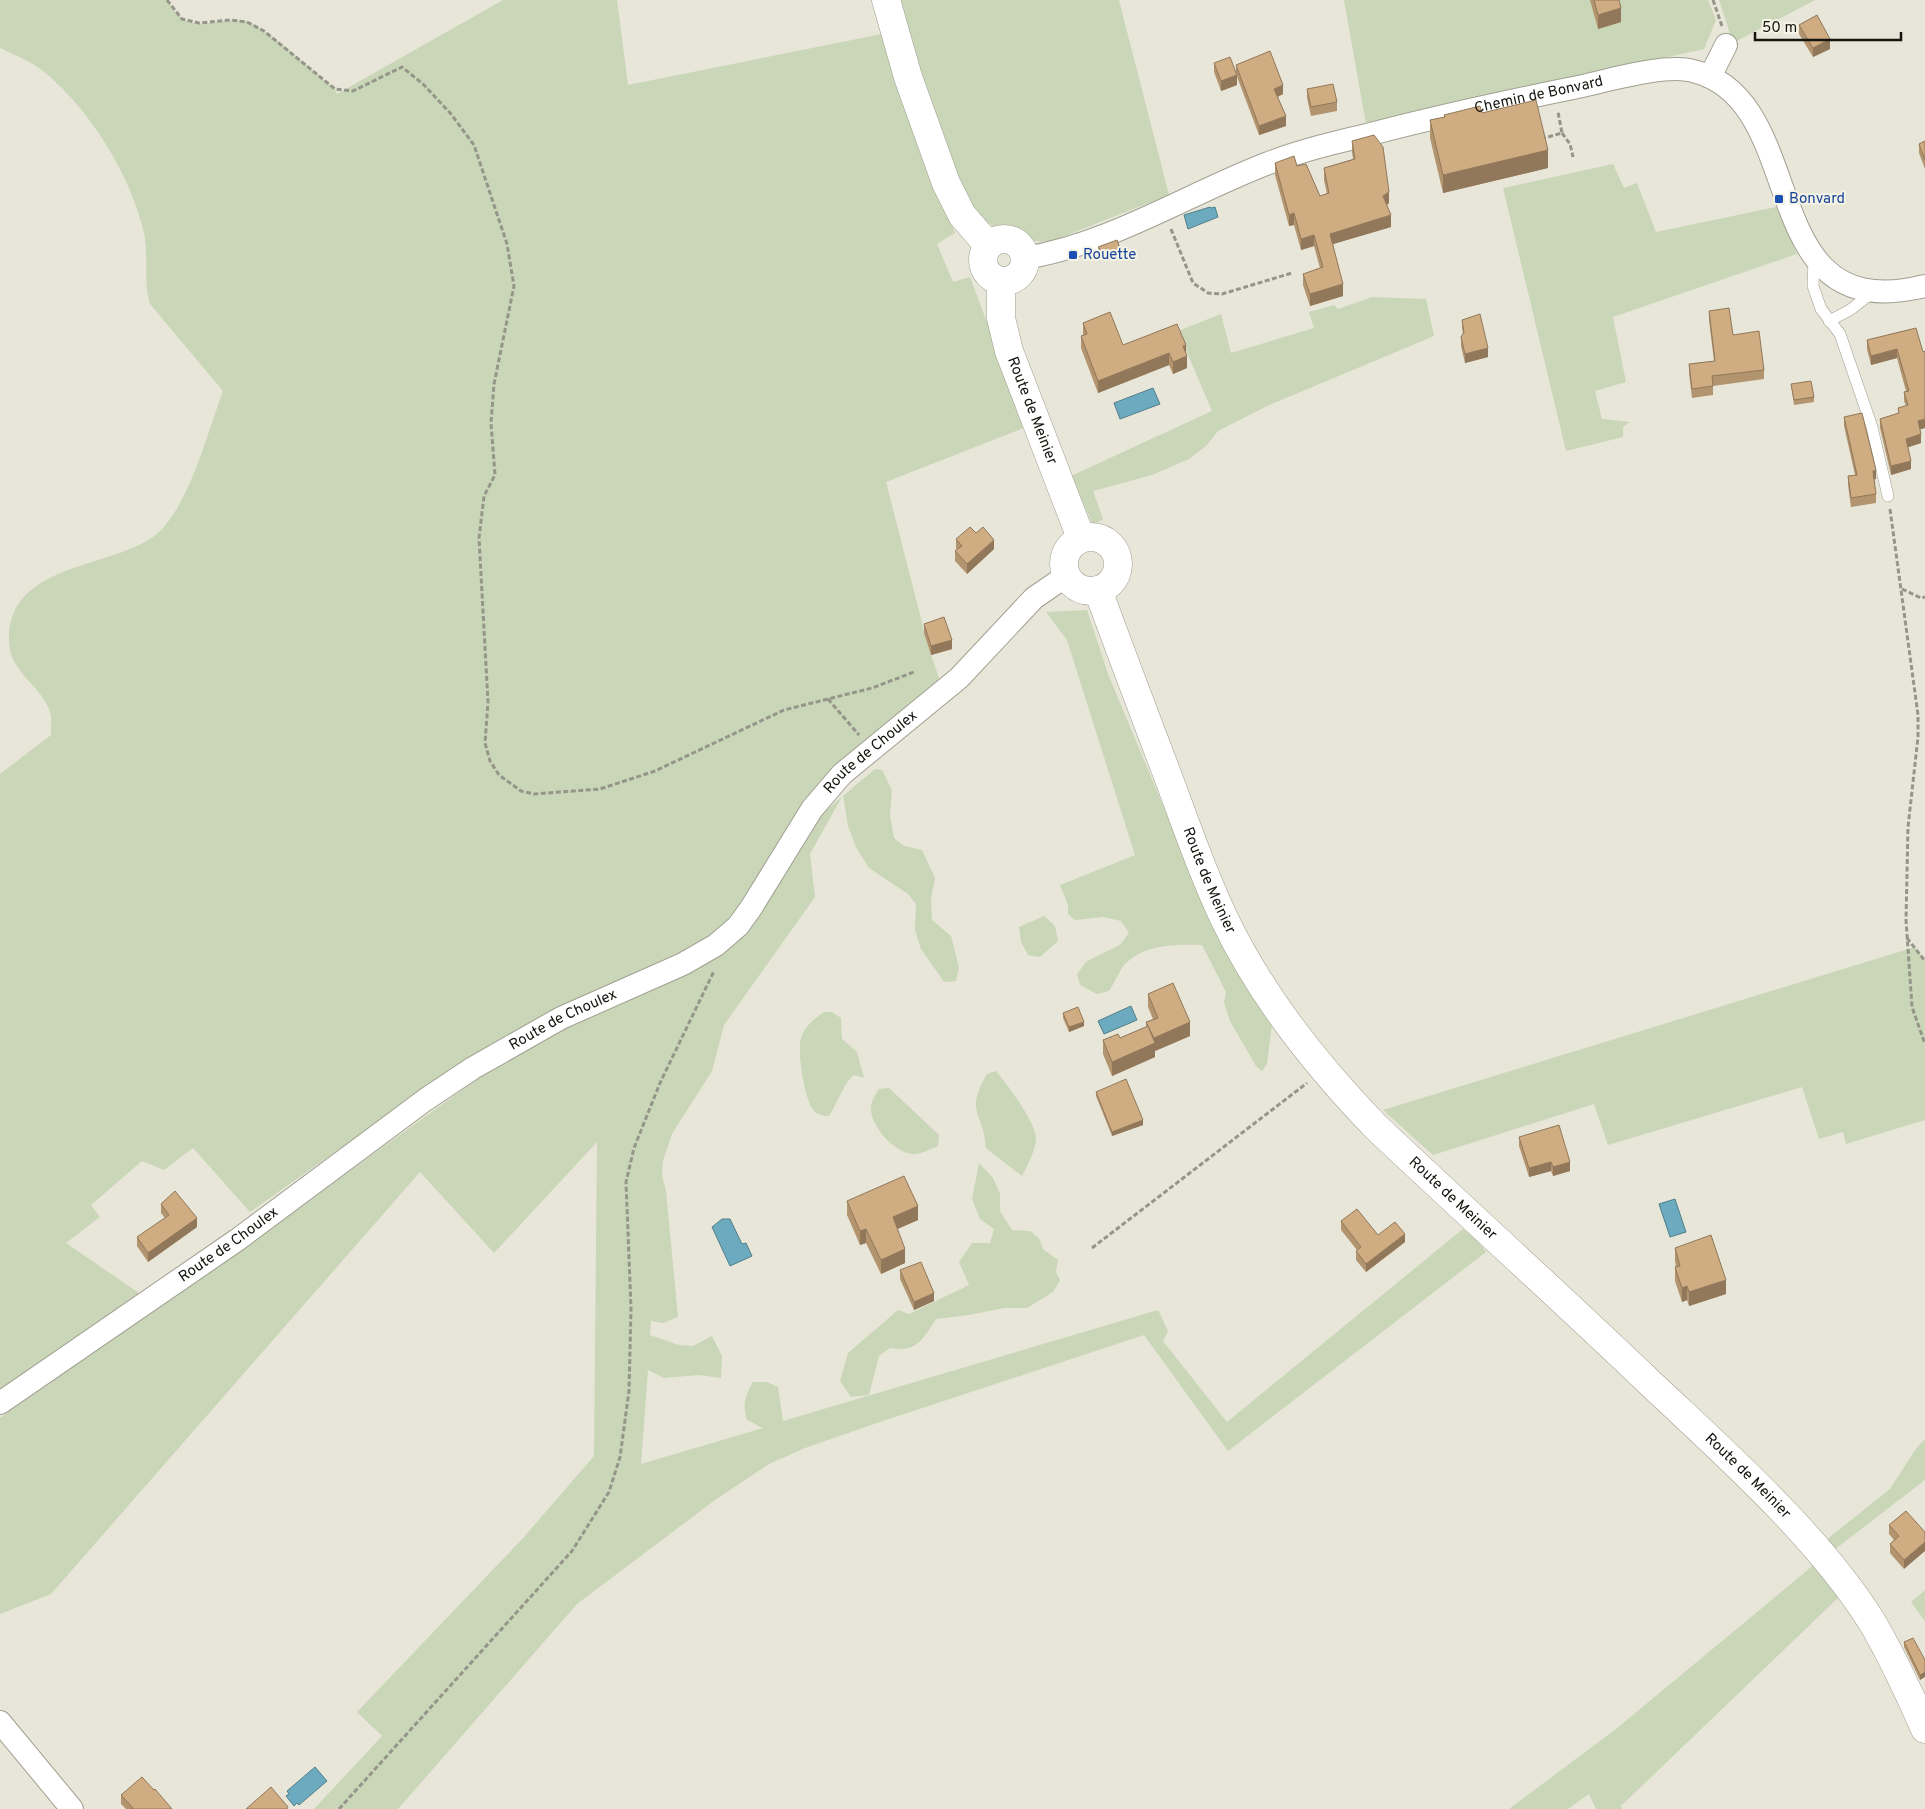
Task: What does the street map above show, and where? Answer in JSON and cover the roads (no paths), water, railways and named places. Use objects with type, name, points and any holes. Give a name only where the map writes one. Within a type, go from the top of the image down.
[{"type":"street","points":[[886,0],[908,77],[946,183],[962,215],[988,245]]},
{"type":"street","points":[[1710,77],[1726,45]]},
{"type":"street","name":"Chemin de Bonvard","points":[[1025,258],[1068,248],[1265,164],[1302,151],[1388,129],[1553,92],[1659,71],[1680,69],[1710,77],[1726,88],[1750,114],[1780,179],[1804,242],[1814,258],[1828,273],[1854,287],[1873,292],[1902,292],[1925,286]]},
{"type":"street","points":[[1006,238],[1015,242],[1022,249],[1025,258],[1021,272],[1009,280],[1001,281],[993,278],[986,271],[983,262],[984,253],[988,245],[1006,238]]},
{"type":"street","name":"Route de Meinier","points":[[1001,281],[1001,318],[1009,351],[1081,538]]},
{"type":"street","points":[[1081,538],[1100,538],[1109,543],[1115,551],[1118,570],[1114,579],[1098,590],[1080,589],[1066,576],[1063,558],[1073,543],[1081,538]]},
{"type":"street","name":"Route de Choulex","points":[[0,1403],[229,1246],[425,1100],[473,1068],[561,1018],[683,964],[716,945],[738,926],[751,908],[812,809],[827,790],[870,749],[959,678],[1034,598],[1066,576]]},
{"type":"street","name":"Route de Meinier","points":[[1098,590],[1203,869],[1224,918],[1281,1014],[1324,1071],[1376,1127],[1600,1336],[1778,1507],[1838,1575],[1871,1622],[1922,1715]]},
{"type":"street","points":[[0,1722],[72,1809]]},
{"type":"lane","points":[[1814,258],[1813,286],[1821,310],[1840,334],[1872,426],[1888,496]]},
{"type":"lane","points":[[1829,321],[1850,310],[1873,292]]},
{"type":"water","points":[[1215,207],[1218,217],[1188,229],[1184,215]]},
{"type":"water","points":[[1153,388],[1160,404],[1120,419],[1114,403]]},
{"type":"water","points":[[1131,1006],[1137,1020],[1104,1034],[1098,1021]]},
{"type":"water","points":[[1675,1199],[1686,1232],[1670,1237],[1659,1204]]},
{"type":"water","points":[[722,1219],[730,1219],[742,1244],[746,1243],[752,1256],[730,1266],[712,1227]]},
{"type":"water","points":[[315,1767],[327,1781],[299,1805],[297,1803],[294,1806],[286,1796],[289,1794],[287,1791]]},
{"type":"place","name":"Bonvard","points":[[1779,199]]},
{"type":"place","name":"Rouette","points":[[1073,255]]}]
